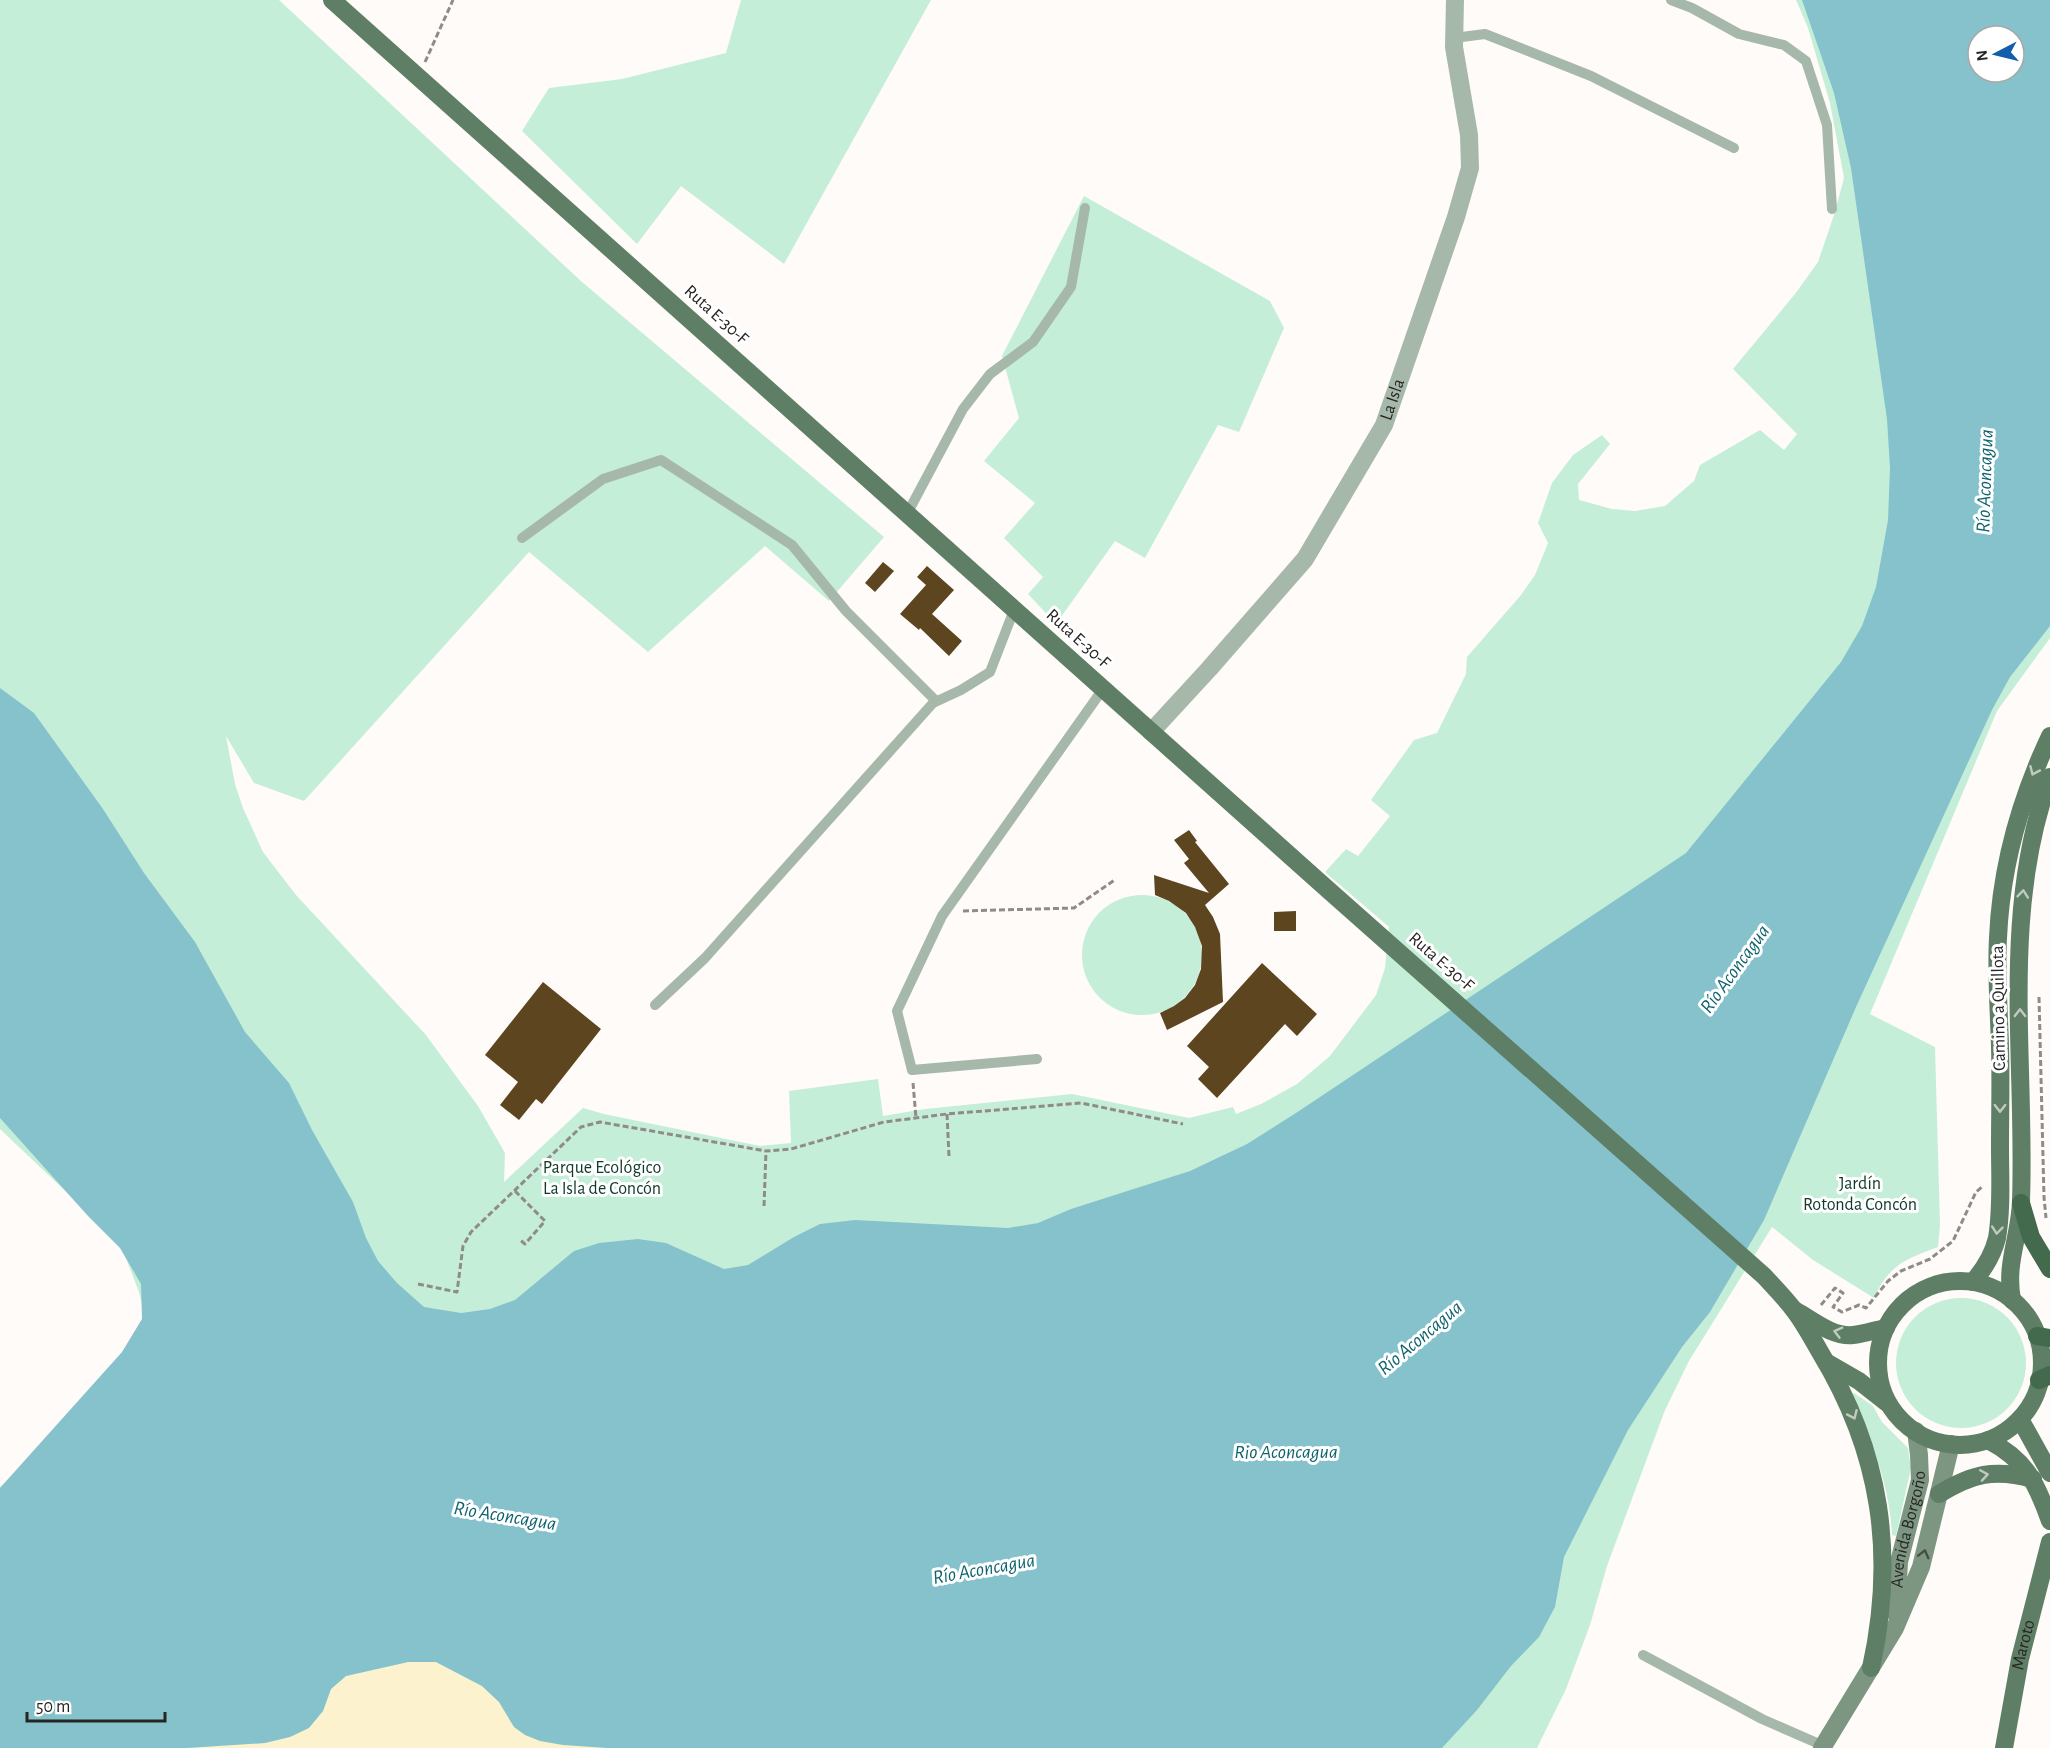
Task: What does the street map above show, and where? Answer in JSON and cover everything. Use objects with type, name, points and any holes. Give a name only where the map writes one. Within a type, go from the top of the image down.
[{"type":"highway","points":[[2021,1203],[2031,1237],[2050,1269]]},
{"type":"main road","name":"Ruta E-30-F","points":[[332,0],[1764,1276],[1795,1310],[1826,1362],[1856,1421],[1867,1452],[1880,1514],[1884,1576],[1879,1627],[1871,1668]]},
{"type":"main road","name":"Camino a Quillota","points":[[1973,1282],[1989,1259],[1997,1238],[2000,1173],[2000,1048],[1997,971],[2001,903],[2012,838],[2021,807],[2031,776],[2050,736]]},
{"type":"main road","name":"Camino a Quillota","points":[[2012,1300],[2009,1268],[2021,1203],[2020,922],[2031,844],[2050,777]]},
{"type":"main road","points":[[1948,1282],[1973,1282],[1987,1285],[2012,1300],[2043,1337],[2041,1371],[2044,1378],[2020,1419],[2010,1428],[1988,1440],[1970,1444],[1951,1444],[1933,1440],[1901,1420],[1884,1392],[1878,1366],[1886,1328],[1897,1310],[1923,1289],[1948,1282]]},
{"type":"main road","name":"Ruta E-30-F","points":[[1795,1310],[1833,1332],[1843,1335],[1886,1328]]},
{"type":"main road","points":[[1826,1362],[1860,1381],[1890,1404]]},
{"type":"main road","points":[[2020,1419],[2041,1476],[2050,1521]]},
{"type":"main road","name":"Avenida Borgoño","points":[[1895,1628],[1899,1562],[1920,1480],[1916,1431]]},
{"type":"main road","points":[[1988,1440],[2041,1476]]},
{"type":"main road","name":"Avenida Borgoño","points":[[1823,1747],[1895,1628],[1921,1567],[1951,1444]]},
{"type":"main road","points":[[1938,1494],[1961,1480],[1979,1474],[2041,1476]]},
{"type":"main road","name":"Maroto","points":[[2004,1748],[2020,1659],[2048,1564],[2050,1542]]},
{"type":"street","name":"La Isla","points":[[1151,732],[1305,559],[1384,425],[1456,217],[1470,168],[1469,135],[1454,38],[1455,0]]},
{"type":"lane","points":[[1671,0],[1692,8],[1739,34],[1784,45],[1806,62],[1827,125],[1832,209]]},
{"type":"lane","points":[[1454,38],[1485,34],[1591,76],[1734,148]]},
{"type":"lane","points":[[907,514],[963,409],[990,374],[1033,342],[1071,287],[1085,208]]},
{"type":"lane","points":[[522,538],[603,479],[661,460],[792,544],[846,611],[936,701]]},
{"type":"lane","points":[[655,1005],[705,958],[936,701],[961,690],[990,672],[1014,609]]},
{"type":"lane","points":[[1037,1059],[912,1070],[897,1011],[946,911],[1103,689]]},
{"type":"lane","points":[[1643,1655],[1762,1719],[1823,1747]]},
{"type":"path","points":[[418,77],[453,0]]},
{"type":"path","points":[[946,911],[1074,908],[1116,879]]},
{"type":"path","points":[[2039,994],[2044,1197],[2047,1225]]},
{"type":"path","points":[[912,1070],[916,1118]]},
{"type":"path","points":[[418,1284],[457,1292],[463,1246],[471,1232],[581,1127],[600,1122],[766,1151],[791,1149],[884,1122],[947,1114],[1081,1103],[1184,1124]]},
{"type":"path","points":[[947,1114],[949,1156]]},
{"type":"path","points":[[764,1206],[766,1151]]},
{"type":"path","points":[[1814,1300],[1822,1306],[1835,1288],[1843,1293],[1833,1307],[1842,1312],[1859,1305],[1866,1308],[1888,1281],[1901,1271],[1930,1259],[1953,1241],[1976,1192],[2000,1173]]},
{"type":"path","points":[[515,1191],[545,1221],[525,1244],[519,1239]]},
{"type":"green space","points":[[0,0],[279,0],[582,282],[884,537],[829,601],[765,546],[648,652],[529,552],[304,801],[254,783],[226,736],[235,784],[263,852],[296,895],[426,1035],[478,1106],[505,1153],[504,1182],[583,1108],[760,1146],[791,1143],[789,1091],[878,1079],[883,1116],[925,1109],[1072,1094],[1189,1118],[1233,1107],[1236,1114],[1261,1104],[1297,1084],[1330,1056],[1376,995],[1385,968],[1389,927],[1325,872],[1346,849],[1358,856],[1390,816],[1371,800],[1414,740],[1437,733],[1466,674],[1467,657],[1521,595],[1535,575],[1548,543],[1538,523],[1552,483],[1573,455],[1602,435],[1610,444],[1578,484],[1579,500],[1612,509],[1635,511],[1665,506],[1694,481],[1700,465],[1760,430],[1784,450],[1797,434],[1733,369],[1795,294],[1818,262],[1844,178],[1830,103],[1808,28],[1796,0],[2050,0],[2050,638],[1997,711],[1870,1014],[1935,1047],[1940,1225],[1938,1247],[1907,1260],[1892,1270],[1874,1298],[1813,1260],[1772,1227],[1689,1361],[1665,1410],[1607,1566],[1590,1625],[1566,1689],[1537,1748],[0,1748],[0,1487],[47,1443],[132,1348],[146,1320],[139,1292],[120,1243],[0,1129]]},
{"type":"green space","points":[[741,0],[931,0],[784,264],[681,186],[637,244],[522,131],[549,88],[622,79],[726,53]]},
{"type":"green space","points":[[1084,196],[1270,301],[1284,328],[1239,432],[1218,425],[1145,558],[1115,541],[1056,624],[1028,594],[1043,577],[1004,538],[1035,503],[984,461],[1019,418],[1002,356]]},
{"type":"green space","points":[[1142,895],[1165,899],[1185,912],[1198,932],[1202,955],[1198,978],[1185,998],[1165,1011],[1142,1015],[1119,1011],[1099,998],[1086,978],[1082,955],[1086,932],[1099,912],[1119,899]]},
{"type":"green space","points":[[1961,1298],[1986,1303],[2007,1317],[2021,1338],[2026,1363],[2021,1388],[2007,1409],[1986,1423],[1961,1428],[1936,1423],[1915,1409],[1901,1388],[1896,1363],[1901,1338],[1915,1317],[1936,1303]]},
{"type":"green space","points":[[1854,1393],[1873,1406],[1882,1422],[1908,1448],[1911,1468],[1896,1536],[1892,1535],[1888,1498],[1866,1428],[1852,1394]]},
{"type":"sand","points":[[408,1662],[436,1662],[482,1686],[499,1702],[514,1727],[607,1748],[187,1748],[265,1743],[323,1711],[331,1689],[346,1676]]},
{"type":"water","name":"Rio Aconcagua","points":[[1802,0],[2050,0],[2050,626],[2010,677],[1992,710],[1856,1007],[1764,1220],[1710,1312],[1682,1347],[1628,1430],[1564,1557],[1555,1607],[1539,1637],[1511,1666],[1477,1710],[1442,1748],[607,1748],[563,1745],[540,1741],[525,1735],[514,1727],[499,1702],[482,1686],[436,1662],[408,1662],[346,1676],[331,1689],[323,1711],[309,1728],[290,1737],[265,1743],[187,1748],[0,1748],[0,1488],[122,1352],[142,1319],[141,1284],[120,1248],[88,1216],[0,1118],[0,688],[34,713],[103,809],[144,873],[195,942],[245,1032],[289,1083],[312,1130],[353,1202],[366,1238],[378,1261],[397,1283],[424,1307],[461,1313],[490,1309],[515,1300],[574,1251],[599,1243],[638,1239],[666,1243],[724,1269],[748,1265],[820,1224],[855,1220],[1008,1228],[1038,1223],[1071,1209],[1190,1171],[1247,1144],[1686,853],[1841,662],[1862,626],[1876,587],[1888,520],[1890,468],[1887,419],[1851,168],[1834,93]]},
{"type":"building","points":[[883,562],[894,571],[875,592],[865,583]]},
{"type":"building","points":[[927,566],[954,590],[932,614],[962,641],[949,656],[920,628],[919,630],[900,614],[926,585],[917,577]]},
{"type":"building","points":[[1189,830],[1197,841],[1195,842],[1229,884],[1205,905],[1220,934],[1223,1002],[1167,1030],[1160,1013],[1185,998],[1195,985],[1201,969],[1202,946],[1195,927],[1186,913],[1169,901],[1155,895],[1154,875],[1209,893],[1184,863],[1189,859],[1174,840]]},
{"type":"building","points":[[1296,911],[1296,931],[1274,931],[1274,912]]},
{"type":"building","points":[[1262,963],[1317,1014],[1297,1036],[1285,1024],[1217,1098],[1198,1079],[1209,1067],[1187,1046]]},
{"type":"building","points":[[543,982],[601,1029],[542,1104],[536,1099],[519,1120],[500,1105],[518,1082],[485,1055]]},
{"type":"water label","name":"Río Aconcagua","points":[[1985,481]]},
{"type":"water label","name":"Río Aconcagua","points":[[1735,969]]},
{"type":"water label","name":"Río Aconcagua","points":[[1420,1338]]},
{"type":"water label","name":"Río Aconcagua","points":[[505,1516]]},
{"type":"water label","name":"Río Aconcagua","points":[[984,1569]]},
{"type":"park label","name":"Parque Ecológico La Isla de Concón","points":[[602,1178]]},
{"type":"park label","name":"Jardín Rotonda Concón","points":[[1860,1194]]}]
